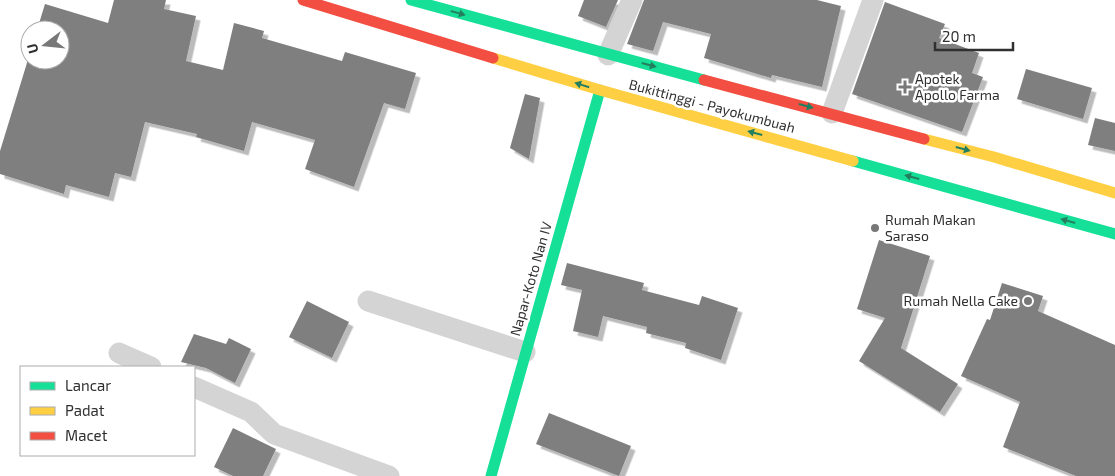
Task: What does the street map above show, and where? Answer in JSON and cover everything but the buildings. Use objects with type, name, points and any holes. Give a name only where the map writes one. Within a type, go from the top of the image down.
[{"type":"main road","name":"Bukittinggi - Payokumbuah","points":[[303,0],[600,90],[1104,226],[1115,234]]},
{"type":"main road","name":"Bukittinggi - Payokumbuah","points":[[411,0],[608,55],[832,113],[1113,196]]},
{"type":"main road","name":"Napar-Koto Nan IV","points":[[492,476],[525,352],[600,90]]},
{"type":"street","points":[[608,55],[632,0]]},
{"type":"street","points":[[832,113],[873,0]]},
{"type":"street","points":[[368,301],[525,352]]},
{"type":"street","points":[[119,353],[149,366]]},
{"type":"street","points":[[195,386],[251,412],[274,434],[389,476]]},
{"type":"traffic: fast","points":[[411,0],[704,80]]},
{"type":"traffic: fast","points":[[491,476],[600,90]]},
{"type":"traffic: fast","points":[[853,161],[1115,234]]},
{"type":"traffic: slow","points":[[493,58],[853,161]]},
{"type":"traffic: slow","points":[[924,139],[994,157],[1115,193]]},
{"type":"traffic: jam","points":[[303,0],[493,58]]},
{"type":"traffic: jam","points":[[704,80],[924,139]]},
{"type":"place","name":"Apotek Apollo Farma","points":[[905,87]]},
{"type":"place","name":"Rumah Makan Saraso","points":[[875,228]]},
{"type":"place","name":"Rumah Nella Cake","points":[[1028,301]]}]
